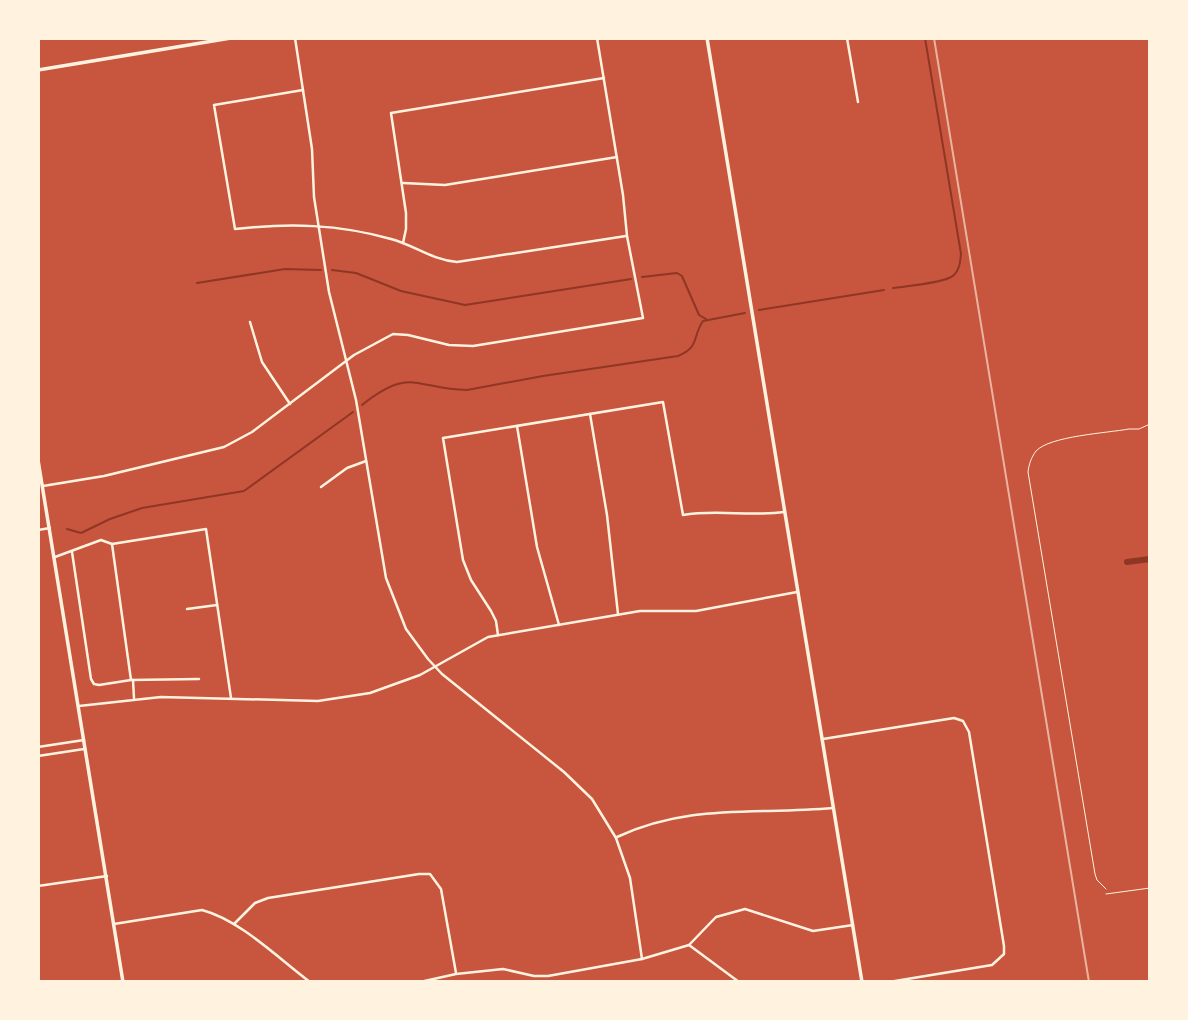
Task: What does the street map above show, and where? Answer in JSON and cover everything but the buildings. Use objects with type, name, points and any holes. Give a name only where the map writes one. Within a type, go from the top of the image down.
[{"type":"street","points":[[38,70],[232,38]]},
{"type":"street","points":[[295,38],[326,267],[336,321],[356,400],[391,594],[406,629],[435,667],[579,785],[592,799],[616,838],[630,878],[642,959]]},
{"type":"street","points":[[43,486],[104,476],[224,447],[252,432],[354,355],[393,334],[449,345],[472,346],[643,318],[627,236],[597,38]]},
{"type":"street","points":[[707,38],[862,982]]},
{"type":"street","points":[[847,38],[858,102]]},
{"type":"street","points":[[403,243],[406,229],[403,183],[391,113],[604,78]]},
{"type":"street","points":[[303,90],[214,105],[234,229],[281,224],[319,226],[374,235],[403,243],[441,260],[457,262],[627,236]]},
{"type":"street","points":[[403,183],[458,183],[617,157]]},
{"type":"street","points":[[250,322],[262,362],[290,404]]},
{"type":"street","points":[[498,635],[496,621],[471,580],[463,560],[443,438],[663,402],[682,515],[704,511],[749,515],[784,512]]},
{"type":"street","points":[[590,414],[607,515],[618,614]]},
{"type":"street","points":[[517,426],[537,547],[559,625]]},
{"type":"street","points":[[38,460],[123,982]]},
{"type":"street","points":[[321,487],[347,468],[366,461]]},
{"type":"street","points":[[38,530],[50,528]]},
{"type":"street","points":[[55,557],[102,540],[112,544],[206,529],[231,698]]},
{"type":"street","points":[[112,544],[134,699]]},
{"type":"street","points":[[72,552],[91,679],[94,684],[132,680],[199,679]]},
{"type":"street","points":[[79,706],[186,696],[318,701],[385,689],[435,667],[478,640],[498,635],[640,611],[696,611],[797,592]]},
{"type":"street","points":[[187,609],[217,604]]},
{"type":"street","points":[[822,739],[959,718],[969,732],[1004,946],[1002,958],[992,965],[890,982]]},
{"type":"street","points":[[38,747],[85,740]]},
{"type":"street","points":[[38,756],[86,749]]},
{"type":"street","points":[[616,838],[666,818],[698,813],[794,812],[833,808]]},
{"type":"street","points":[[234,924],[255,903],[268,898],[430,874],[441,889],[456,974]]},
{"type":"street","points":[[38,886],[107,876]]},
{"type":"street","points":[[420,982],[456,974],[503,969],[534,976],[548,976],[642,959],[689,945],[716,917],[746,909],[813,932],[853,925]]},
{"type":"street","points":[[114,924],[202,910],[214,913],[234,924],[310,982]]},
{"type":"street","points":[[689,945],[739,982]]},
{"type":"street","points":[[534,976],[534,982]]},
{"type":"lane","points":[[1105,889],[1095,874],[1028,472],[1030,462],[1038,449],[1051,442],[1139,429],[1150,424]]},
{"type":"lane","points":[[1106,894],[1150,888]]},
{"type":"waterway","points":[[893,288],[950,278],[957,270],[961,254],[925,38]]},
{"type":"waterway","points":[[197,283],[285,269],[321,270]]},
{"type":"waterway","points":[[332,270],[356,273],[401,291],[465,305],[631,279]]},
{"type":"waterway","points":[[642,277],[677,273],[682,276],[699,315],[706,319]]},
{"type":"waterway","points":[[759,310],[884,290]]},
{"type":"waterway","points":[[362,405],[378,393],[403,383],[414,382],[467,390],[678,356],[693,345],[703,321],[745,313]]},
{"type":"waterway","points":[[67,529],[81,533],[142,508],[244,491],[353,412]]},
{"type":"waterway","points":[[1127,562],[1150,559]]},
{"type":"railway","points":[[934,38],[1089,982]]}]
